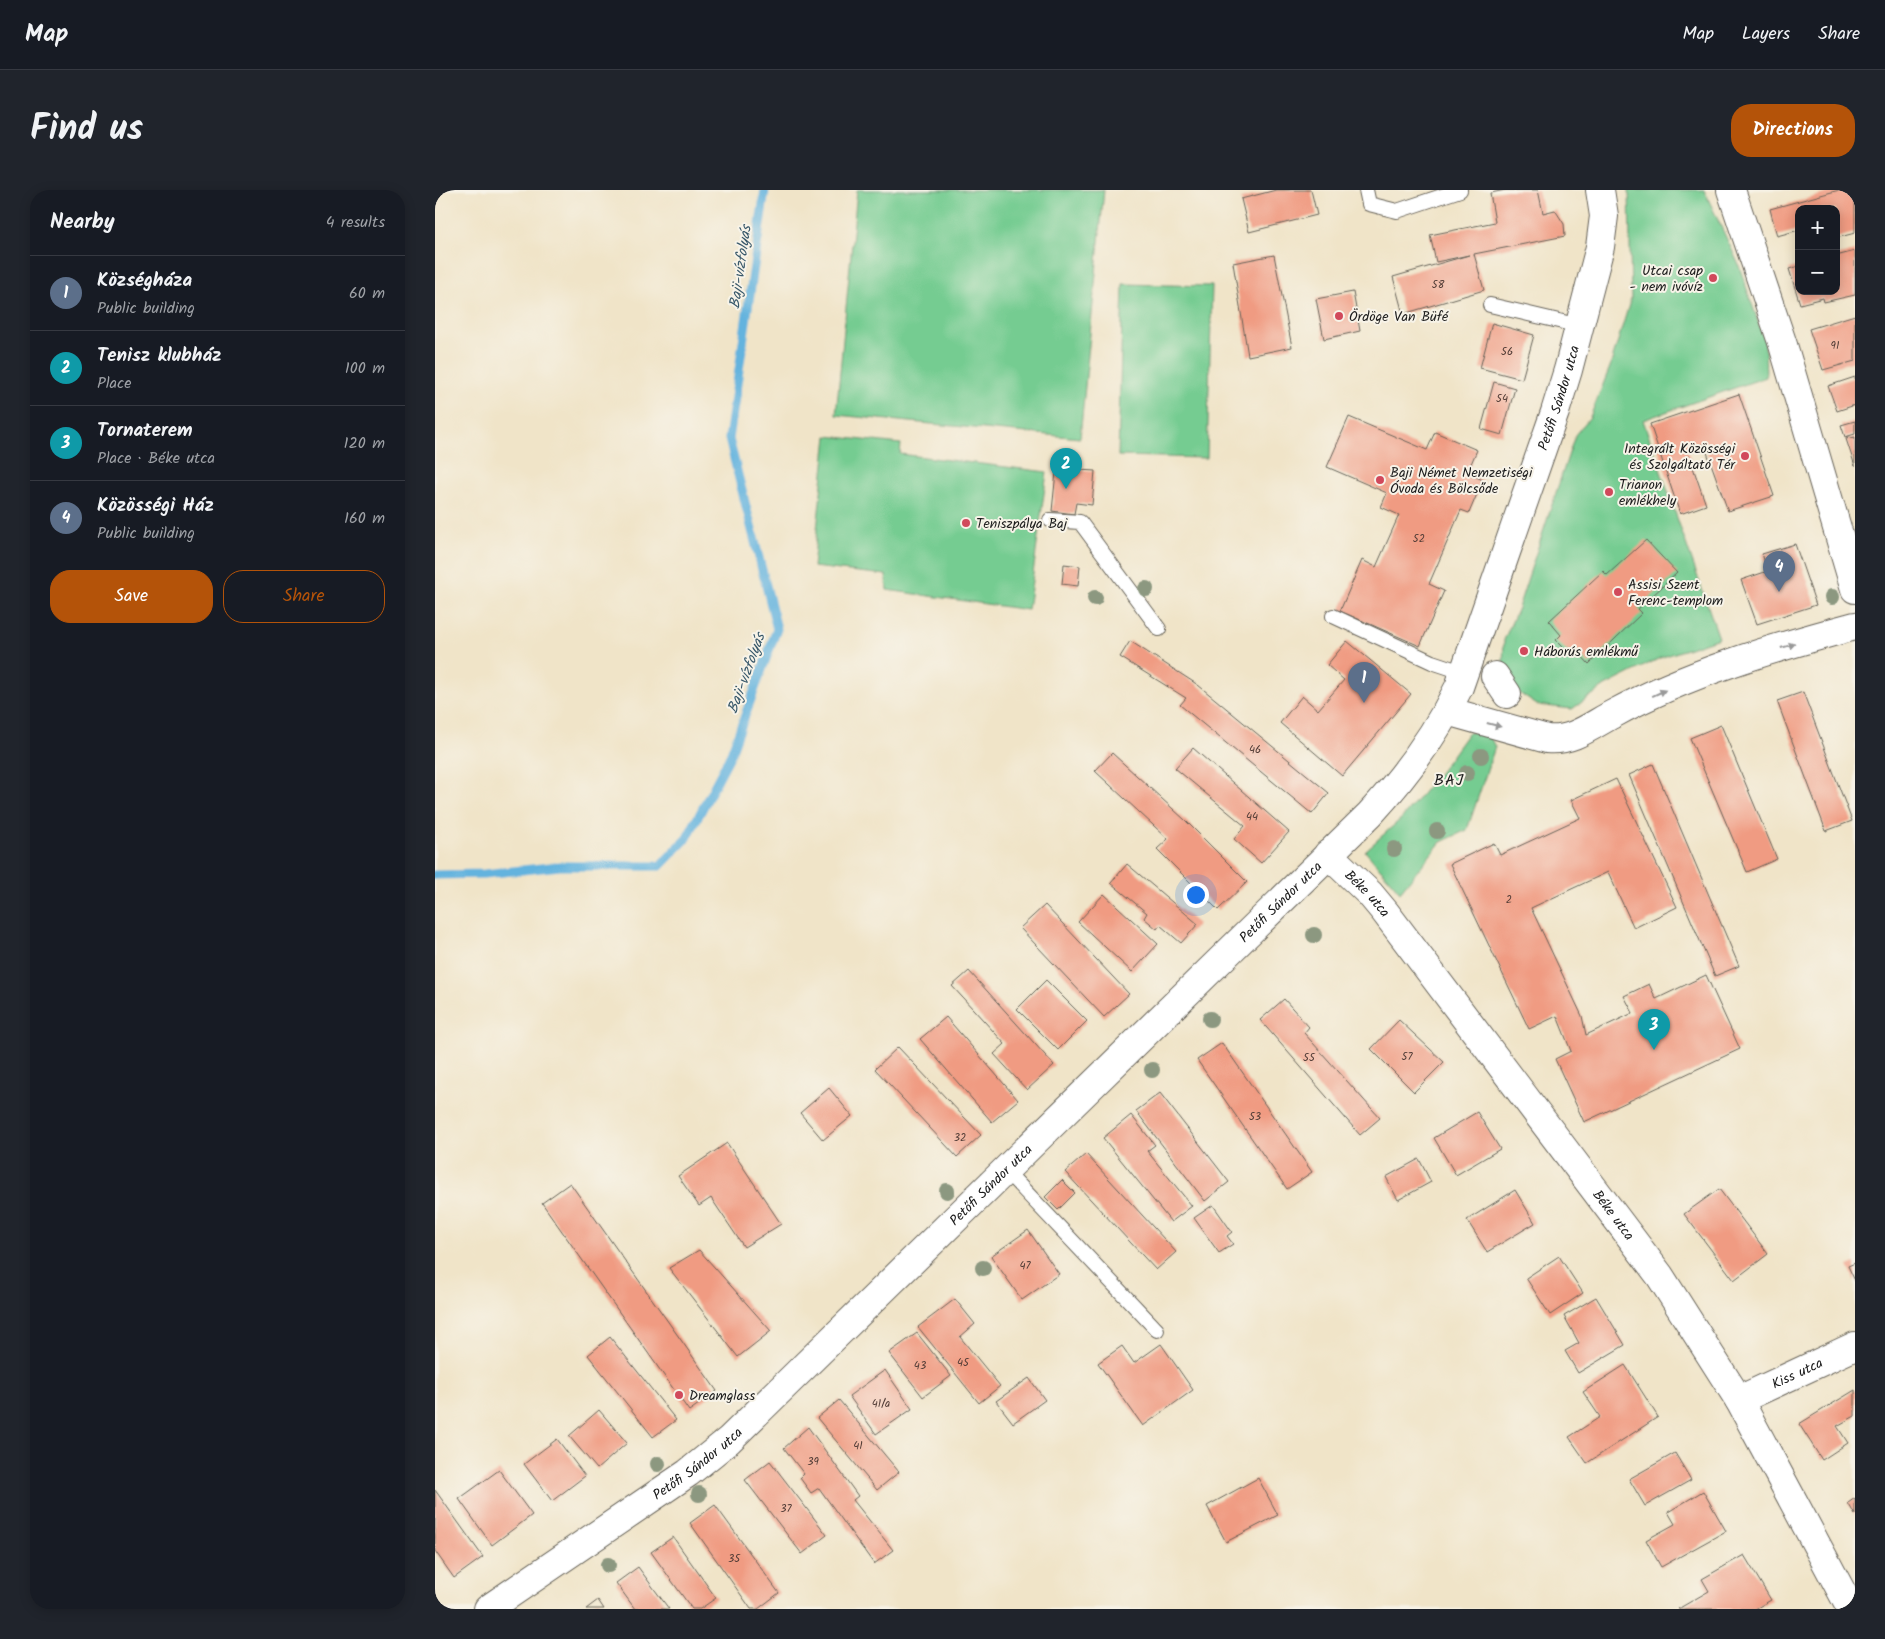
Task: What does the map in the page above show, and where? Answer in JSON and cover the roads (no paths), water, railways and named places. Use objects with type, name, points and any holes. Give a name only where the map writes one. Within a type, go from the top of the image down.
[{"type":"street","name":"Petőfi Sándor utca","points":[[488,1609],[688,1473],[729,1440],[1370,814],[1394,787],[1430,740],[1447,711],[1465,673],[1555,412],[1580,326],[1600,247],[1604,216],[1600,190]]},
{"type":"street","points":[[1731,190],[1783,345],[1855,589]]},
{"type":"street","points":[[1447,711],[1536,737],[1564,740],[1647,698],[1720,668],[1855,626]]},
{"type":"street","name":"Béke utca","points":[[1328,854],[1370,894],[1385,912],[1660,1276],[1739,1400],[1851,1609]]},
{"type":"street","name":"Kiss utca","points":[[1739,1400],[1855,1346]]},
{"type":"lane","points":[[1366,190],[1369,204],[1397,211],[1459,190]]},
{"type":"lane","points":[[1491,305],[1580,326]]},
{"type":"lane","points":[[1051,520],[1080,522],[1159,628]]},
{"type":"lane","points":[[1333,616],[1432,662],[1465,673]]},
{"type":"lane","points":[[1006,1171],[1157,1330]]},
{"type":"waterway","name":"Baji-vízfolyás","points":[[435,875],[484,874],[560,866],[660,866],[687,838],[730,756],[777,629],[729,439],[765,190]]},
{"type":"place","name":"Utcai csap - nem ivóvíz","points":[[1713,278]]},
{"type":"place","name":"Ördöge Van Büfé","points":[[1339,316]]},
{"type":"place","name":"Integrált Közösségi és Szolgáltató Tér","points":[[1745,456]]},
{"type":"place","name":"Baji Német Nemzetiségi Óvoda és Bölcsőde","points":[[1380,480]]},
{"type":"place","name":"Tenisz klubház","points":[[1066,489]]},
{"type":"place","name":"Trianon emlékhely","points":[[1609,492]]},
{"type":"place","name":"Teniszpálya Baj","points":[[966,523]]},
{"type":"place","name":"Assisi Szent Ferenc-templom","points":[[1618,592]]},
{"type":"place","name":"Közösségi Ház","points":[[1779,592]]},
{"type":"place","name":"Háborús emlékmű","points":[[1524,651]]},
{"type":"place","name":"Községháza","points":[[1364,703]]},
{"type":"place","name":"Tornaterem","points":[[1654,1050]]},
{"type":"place","name":"Dreamglass","points":[[679,1395]]},
{"type":"district","name":"BAJ","points":[[1449,779]]}]
